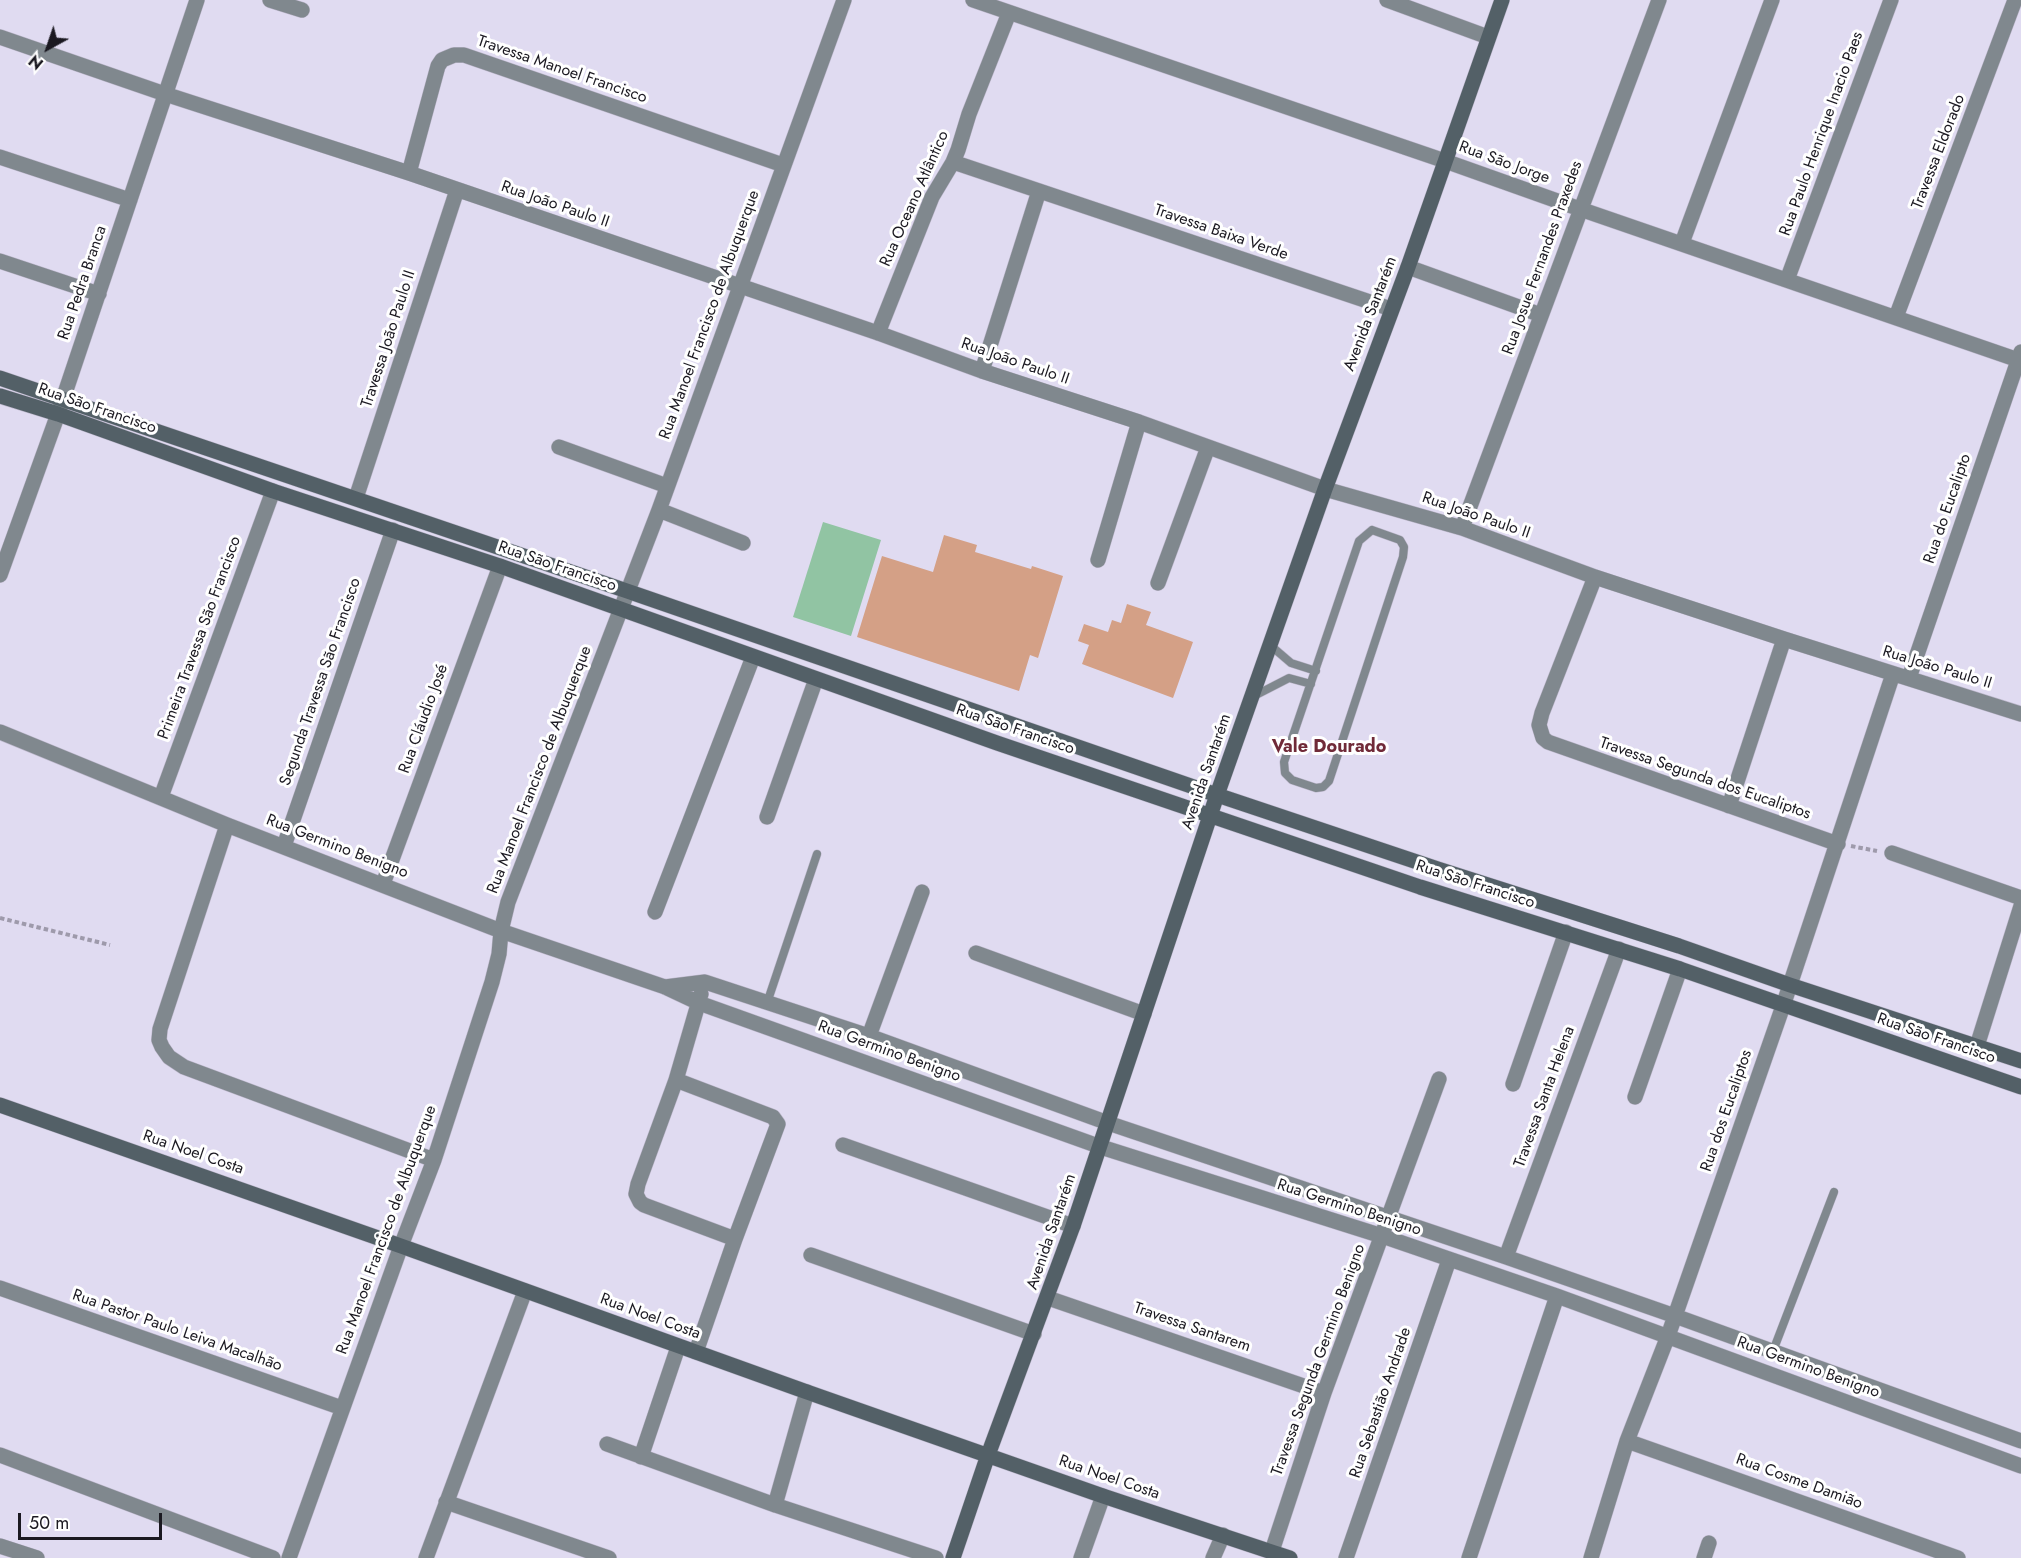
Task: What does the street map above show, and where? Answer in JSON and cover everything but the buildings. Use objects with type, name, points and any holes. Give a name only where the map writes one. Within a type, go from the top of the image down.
[{"type":"street","name":"Rua Pedra Branca","points":[[0,575],[58,414],[197,0]]},
{"type":"street","points":[[270,0],[302,10]]},
{"type":"street","name":"Rua Manoel Francisco de Albuquerque","points":[[289,1558],[434,1160],[492,982],[508,902],[668,486],[844,0]]},
{"type":"street","name":"Rua São Jorge","points":[[974,0],[2020,358]]},
{"type":"street","points":[[1387,0],[1488,37]]},
{"type":"street","name":"Avenida Santarém","points":[[953,1558],[988,1455],[1048,1298],[1101,1147],[1217,795],[1502,0]]},
{"type":"street","name":"Rua Josue Fernandes Praxedes","points":[[1462,528],[1659,0]]},
{"type":"street","points":[[1682,243],[1772,0]]},
{"type":"street","name":"Rua Paulo Henrique Inacio Paes","points":[[1787,280],[1891,0]]},
{"type":"street","name":"Travessa Eldorado","points":[[1896,317],[2015,0]]},
{"type":"street","name":"Rua Oceano Atlântico","points":[[878,333],[932,196],[953,162],[969,114],[1009,13]]},
{"type":"street","name":"Rua João Paulo II","points":[[0,37],[165,94],[409,173],[878,333],[982,371],[1139,422],[1325,489],[1462,528],[1595,577],[2021,714]]},
{"type":"street","name":"Travessa Manoel Francisco","points":[[409,173],[438,66],[442,60],[454,54],[464,55],[783,165]]},
{"type":"street","points":[[0,157],[130,200]]},
{"type":"street","name":"Travessa Baixa Verde","points":[[953,162],[1391,309]]},
{"type":"street","name":"Travessa João Paulo II","points":[[356,498],[457,190]]},
{"type":"street","points":[[982,371],[1039,191]]},
{"type":"street","points":[[0,261],[99,294]]},
{"type":"street","points":[[1408,267],[1541,315]]},
{"type":"street","name":"Rua do Eucalipto","points":[[1909,678],[2020,358]]},
{"type":"street","name":"Rua São Francisco","points":[[0,378],[356,498],[1217,795],[2021,1061]]},
{"type":"street","name":"Rua São Francisco","points":[[0,396],[58,414],[273,491],[500,566],[816,679],[1420,887],[1680,969],[2021,1087]]},
{"type":"street","points":[[1098,560],[1139,422]]},
{"type":"street","points":[[559,447],[668,486]]},
{"type":"street","points":[[1158,583],[1208,447]]},
{"type":"street","name":"Primeira Travessa São Francisco","points":[[161,797],[273,491]]},
{"type":"street","points":[[659,510],[743,543]]},
{"type":"street","name":"Segunda Travessa São Francisco","points":[[284,846],[393,530]]},
{"type":"street","name":"Rua Cláudio José","points":[[383,884],[500,566]]},
{"type":"street","name":"Travessa Segunda dos Eucaliptos","points":[[1595,577],[1542,713],[1539,725],[1543,738],[1548,742],[1838,844]]},
{"type":"street","points":[[1729,806],[1784,639]]},
{"type":"street","points":[[655,912],[753,657]]},
{"type":"street","name":"Rua dos Eucaliptos","points":[[1591,1558],[1627,1441],[1668,1336],[1783,1006],[1893,674]]},
{"type":"street","points":[[767,817],[816,679]]},
{"type":"street","name":"Rua Germino Benigno","points":[[0,732],[227,825],[501,931],[665,987],[699,1004],[1101,1147],[1382,1236],[1557,1296],[2021,1466]]},
{"type":"street","points":[[227,825],[160,1029],[159,1040],[162,1047],[169,1057],[184,1067],[434,1160]]},
{"type":"street","points":[[1892,853],[2021,898]]},
{"type":"street","points":[[868,1036],[922,892]]},
{"type":"street","points":[[1977,1046],[2021,906]]},
{"type":"street","points":[[1513,1084],[1566,932]]},
{"type":"street","name":"Travessa Santa Helena","points":[[1506,1257],[1619,949]]},
{"type":"street","points":[[976,953],[1144,1014]]},
{"type":"street","points":[[1635,1097],[1680,969]]},
{"type":"street","points":[[705,982],[676,1080],[638,1184],[638,1198],[644,1205],[735,1239]]},
{"type":"street","name":"Rua Germino Benigno","points":[[665,987],[705,982],[868,1036],[1108,1123],[1675,1316],[2021,1441]]},
{"type":"street","name":"Travessa Segunda Germino Benigno","points":[[1272,1551],[1324,1393],[1439,1079]]},
{"type":"street","points":[[676,1080],[773,1117],[777,1121],[777,1128],[696,1352]]},
{"type":"street","name":"Rua Noel Costa","points":[[0,1105],[401,1246],[678,1347],[1103,1496],[1290,1558]]},
{"type":"street","points":[[843,1146],[1073,1226]]},
{"type":"street","points":[[811,1255],[1034,1334]]},
{"type":"street","name":"Rua Sebastião Andrade","points":[[1346,1558],[1449,1260]]},
{"type":"street","name":"Rua Pastor Paulo Leiva Macalhão","points":[[0,1288],[342,1408]]},
{"type":"street","points":[[426,1558],[525,1291]]},
{"type":"street","points":[[1469,1558],[1557,1296]]},
{"type":"street","name":"Travessa Santarem","points":[[1048,1298],[1324,1393]]},
{"type":"street","points":[[641,1457],[678,1347]]},
{"type":"street","points":[[775,1505],[807,1392]]},
{"type":"street","name":"Rua Cosme Damião","points":[[1627,1441],[1958,1558]]},
{"type":"street","points":[[607,1444],[775,1505],[936,1558]]},
{"type":"street","points":[[0,1455],[273,1558]]},
{"type":"street","points":[[1081,1558],[1103,1496]]},
{"type":"street","points":[[446,1502],[609,1558]]},
{"type":"street","points":[[1214,1558],[1222,1534]]},
{"type":"street","points":[[0,1546],[37,1558]]},
{"type":"lane","points":[[1372,530],[1400,540],[1404,547],[1403,557],[1329,781],[1323,787],[1316,788],[1292,780],[1285,773],[1284,762],[1316,670],[1359,541],[1372,530]]},
{"type":"lane","points":[[1270,645],[1291,663],[1316,670]]},
{"type":"lane","points":[[1252,697],[1289,678],[1311,684]]},
{"type":"lane","points":[[767,1003],[817,854]]},
{"type":"lane","points":[[1773,1352],[1834,1192]]},
{"type":"path","points":[[1838,844],[1892,853]]},
{"type":"path","points":[[0,918],[110,945]]},
{"type":"green space","points":[[823,522],[881,540],[851,636],[793,617]]},
{"type":"district","name":"Vale Dourado","points":[[1329,748]]}]
